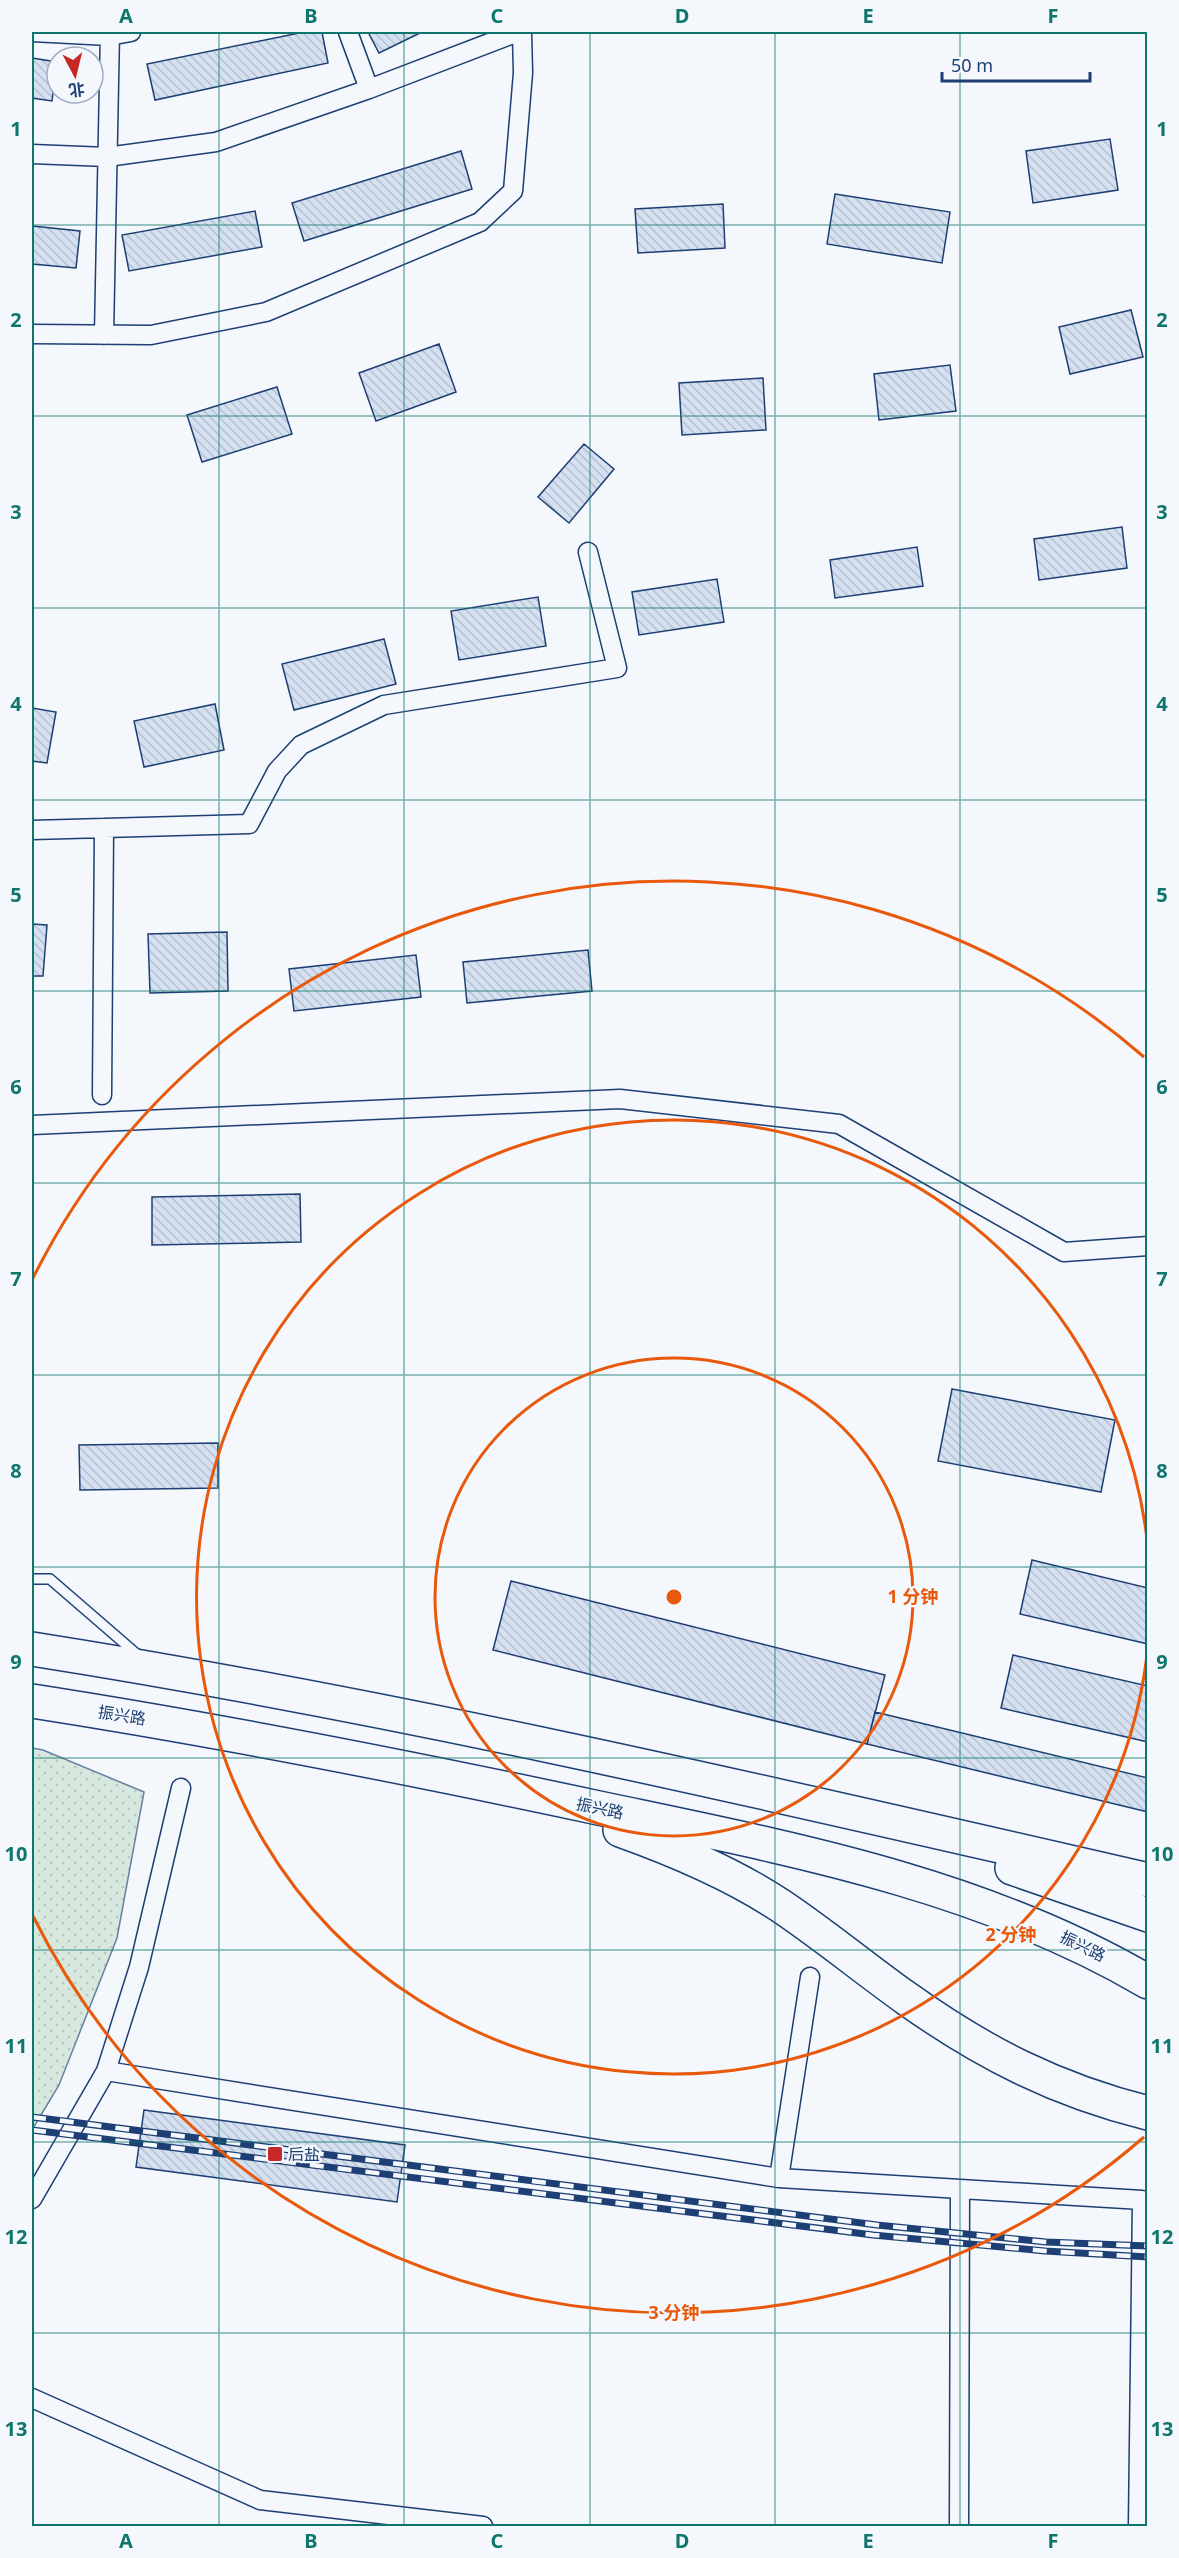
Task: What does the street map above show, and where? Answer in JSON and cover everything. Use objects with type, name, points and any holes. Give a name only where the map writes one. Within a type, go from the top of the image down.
[{"type":"highway","points":[[32,1649],[152,1668],[506,1735],[1148,1880]]},
{"type":"highway","name":"振兴路","points":[[32,1701],[139,1718],[494,1785],[825,1858],[979,1902],[1100,1954],[1148,1982]]},
{"type":"highway","points":[[494,1785],[672,1849],[730,1876],[781,1906],[961,2035],[1020,2068],[1082,2096],[1148,2113]]},
{"type":"highway","points":[[834,1808],[1148,1915]]},
{"type":"street","points":[[32,32],[110,34],[131,32]]},
{"type":"street","points":[[348,32],[369,89]]},
{"type":"street","points":[[32,154],[107,157],[216,142],[369,89],[520,32],[523,73],[513,191],[480,222],[266,312],[151,335],[32,334]]},
{"type":"street","points":[[104,335],[110,34]]},
{"type":"street","points":[[32,830],[249,824],[277,771],[301,745],[384,705],[617,668],[588,552]]},
{"type":"street","points":[[102,1095],[104,828]]},
{"type":"street","points":[[32,1125],[620,1099],[839,1124],[1064,1252],[1148,1246]]},
{"type":"street","points":[[32,2199],[106,2071],[139,1967],[181,1788]]},
{"type":"street","points":[[779,2178],[810,1977]]},
{"type":"street","points":[[106,2071],[779,2178],[1142,2200],[1138,2526]]},
{"type":"street","points":[[959,2526],[960,2189]]},
{"type":"street","points":[[32,2398],[260,2500],[483,2526]]},
{"type":"lane","points":[[32,1579],[50,1579],[152,1668]]},
{"type":"shaded area","points":[[32,1748],[43,1750],[144,1792],[117,1938],[59,2085],[32,2130]]},
{"type":"building","points":[[304,32],[322,32],[328,63],[155,100],[147,64]]},
{"type":"building","points":[[368,32],[422,32],[379,53]]},
{"type":"building","points":[[32,58],[45,60],[45,100],[32,98]]},
{"type":"building","points":[[1110,139],[1118,190],[1033,203],[1026,151]]},
{"type":"building","points":[[461,151],[472,189],[304,241],[292,203]]},
{"type":"building","points":[[835,194],[950,212],[942,263],[827,244]]},
{"type":"building","points":[[723,204],[725,248],[638,253],[635,209]]},
{"type":"building","points":[[255,211],[262,247],[129,271],[122,235]]},
{"type":"building","points":[[32,226],[80,231],[76,268],[32,264]]},
{"type":"building","points":[[1131,310],[1143,357],[1070,374],[1059,327]]},
{"type":"building","points":[[439,344],[456,392],[376,421],[359,373]]},
{"type":"building","points":[[950,365],[956,411],[879,420],[874,374]]},
{"type":"building","points":[[763,378],[766,430],[682,435],[679,383]]},
{"type":"building","points":[[277,387],[292,434],[202,462],[187,415]]},
{"type":"building","points":[[584,444],[614,469],[569,523],[538,497]]},
{"type":"building","points":[[1122,527],[1127,568],[1039,580],[1034,539]]},
{"type":"building","points":[[917,547],[923,586],[835,598],[830,560]]},
{"type":"building","points":[[717,579],[724,622],[639,635],[632,592]]},
{"type":"building","points":[[538,597],[546,646],[459,660],[451,611]]},
{"type":"building","points":[[384,639],[396,684],[294,710],[282,664]]},
{"type":"building","points":[[215,704],[224,750],[144,767],[134,721]]},
{"type":"building","points":[[32,708],[56,712],[47,763],[32,761]]},
{"type":"building","points":[[32,924],[47,925],[43,976],[32,976]]},
{"type":"building","points":[[227,932],[228,991],[150,993],[148,934]]},
{"type":"building","points":[[588,950],[592,991],[467,1003],[463,962]]},
{"type":"building","points":[[416,955],[421,997],[294,1011],[289,969]]},
{"type":"building","points":[[300,1194],[301,1242],[152,1245],[152,1197]]},
{"type":"building","points":[[952,1389],[1115,1420],[1101,1492],[938,1461]]},
{"type":"building","points":[[218,1443],[218,1488],[80,1490],[79,1445]]},
{"type":"building","points":[[1032,1560],[1148,1588],[1148,1644],[1020,1614]]},
{"type":"building","points":[[511,1581],[885,1675],[867,1744],[493,1650]]},
{"type":"building","points":[[1013,1655],[1148,1686],[1148,1742],[1001,1708]]},
{"type":"building","points":[[875,1712],[1148,1778],[1148,1812],[867,1744]]},
{"type":"building","name":"后盐","points":[[144,2110],[405,2145],[397,2202],[136,2167]]},
{"type":"railway","points":[[32,2117],[877,2225],[1046,2242],[1148,2246]]},
{"type":"railway","points":[[32,2130],[873,2235],[1045,2251],[1148,2257]]},
{"type":"place","name":"后盐","points":[[275,2154]]}]
